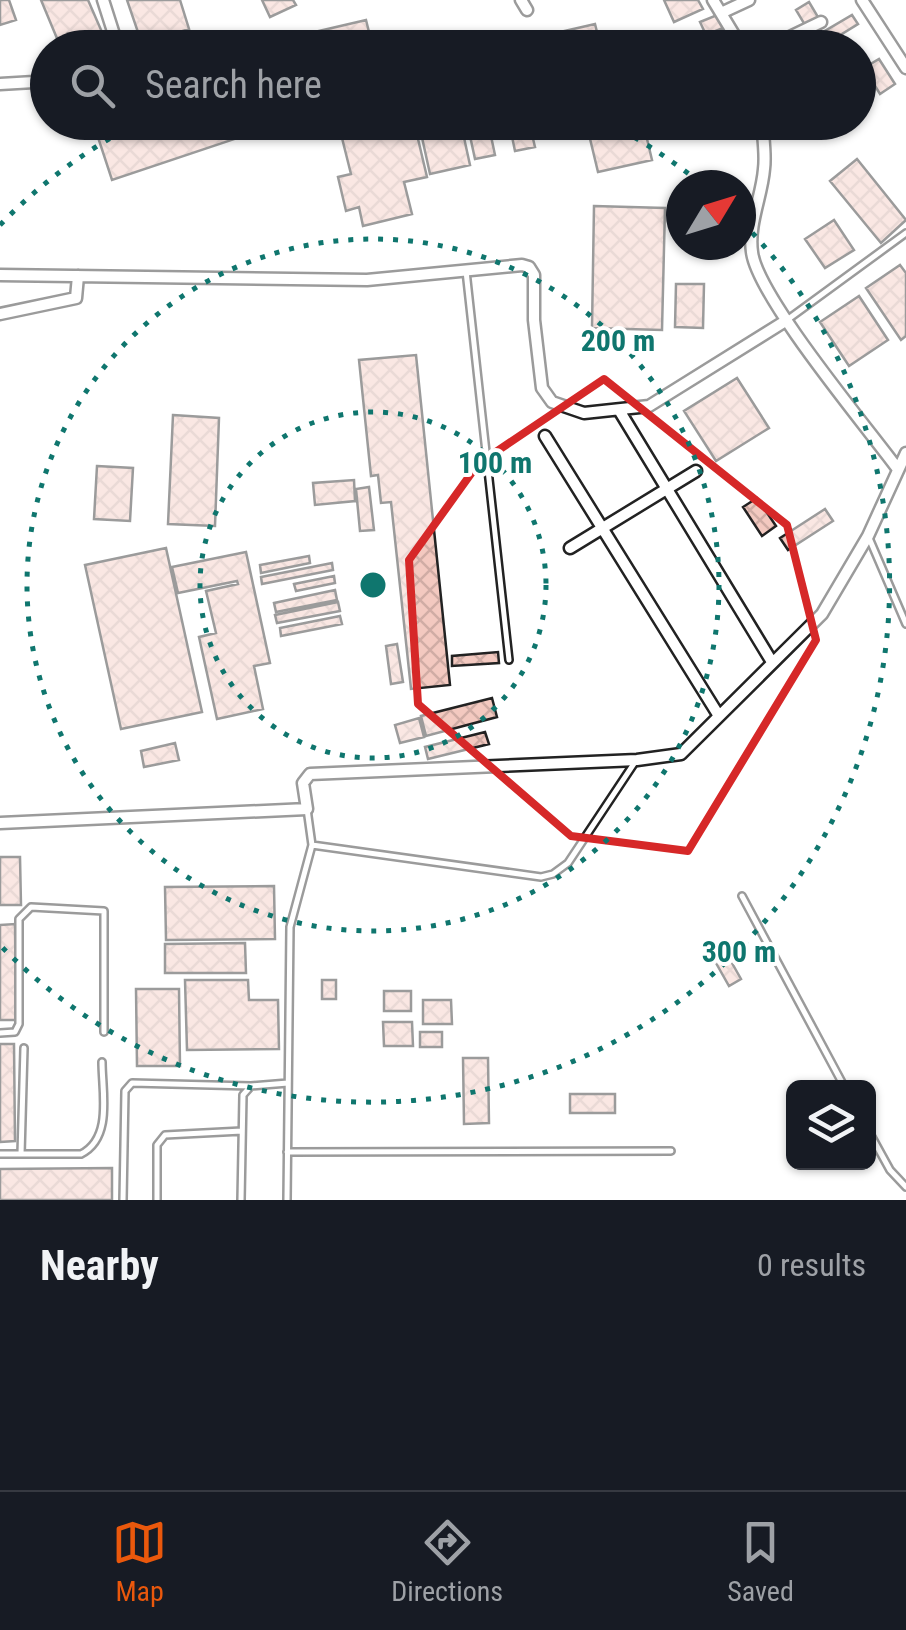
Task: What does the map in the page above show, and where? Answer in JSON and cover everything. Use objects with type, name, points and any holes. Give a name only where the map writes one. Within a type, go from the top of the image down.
[{"type":"street","points":[[103,0],[113,30]]},
{"type":"street","points":[[713,0],[731,30]]},
{"type":"street","points":[[721,14],[750,0]]},
{"type":"street","points":[[862,0],[906,68]]},
{"type":"street","points":[[804,30],[821,22]]},
{"type":"street","points":[[0,84],[30,82]]},
{"type":"street","points":[[763,140],[764,168],[751,238],[752,258],[787,320],[897,468]]},
{"type":"street","points":[[0,275],[367,280],[529,267],[534,275],[534,320],[542,388],[562,408],[584,413],[649,406],[787,320]]},
{"type":"street","points":[[0,314],[76,298],[78,276]]},
{"type":"street","points":[[620,410],[772,662]]},
{"type":"street","points":[[545,436],[718,716]]},
{"type":"street","points":[[0,823],[307,809],[304,782],[310,774],[637,760],[681,754],[822,614],[868,536],[906,453]]},
{"type":"street","points":[[570,548],[696,471]]},
{"type":"lane","points":[[787,320],[906,233]]},
{"type":"lane","points":[[466,271],[508,660]]},
{"type":"lane","points":[[868,536],[906,624]]},
{"type":"lane","points":[[312,845],[541,877],[553,874],[568,863],[637,760]]},
{"type":"lane","points":[[287,1200],[290,928],[312,845],[307,809]]},
{"type":"lane","points":[[742,896],[841,1080]]},
{"type":"lane","points":[[0,1033],[12,1033],[19,1024],[19,919],[31,907],[104,911],[104,1032]]},
{"type":"lane","points":[[21,1154],[24,1048]]},
{"type":"lane","points":[[0,1154],[81,1154],[91,1149],[102,1130],[102,1062]]},
{"type":"lane","points":[[122,1200],[125,1091],[132,1083],[288,1084]]},
{"type":"lane","points":[[241,1200],[243,1095],[251,1086]]},
{"type":"lane","points":[[157,1200],[158,1145],[165,1135],[242,1131]]},
{"type":"lane","points":[[876,1145],[890,1170],[906,1187]]},
{"type":"lane","points":[[288,1152],[671,1150]]},
{"type":"highlighted area","points":[[604,379],[787,525],[816,640],[688,851],[571,836],[418,704],[409,560],[478,464]]},
{"type":"building","points":[[0,0],[9,0],[16,20],[0,25]]},
{"type":"building","points":[[41,0],[88,0],[101,30],[54,30]]},
{"type":"building","points":[[127,0],[180,0],[189,29],[137,30]]},
{"type":"building","points":[[262,0],[293,0],[296,5],[270,17]]},
{"type":"building","points":[[664,0],[698,0],[703,9],[674,22]]},
{"type":"building","points":[[809,2],[818,17],[805,25],[796,10]]},
{"type":"building","points":[[717,15],[723,28],[704,30],[700,22]]},
{"type":"building","points":[[852,15],[858,24],[848,30],[826,30]]},
{"type":"building","points":[[366,20],[368,30],[323,30]]},
{"type":"building","points":[[595,24],[596,30],[569,30]]},
{"type":"building","points":[[879,59],[895,84],[880,94],[876,88]]},
{"type":"building","points":[[99,140],[231,140],[112,180]]},
{"type":"building","points":[[342,140],[418,140],[427,177],[404,182],[412,214],[363,226],[359,207],[346,211],[338,177],[351,174]]},
{"type":"building","points":[[423,140],[465,140],[470,165],[430,174]]},
{"type":"building","points":[[471,140],[492,140],[495,155],[475,159]]},
{"type":"building","points":[[513,140],[533,140],[535,147],[515,151]]},
{"type":"building","points":[[590,140],[647,140],[652,160],[598,172]]},
{"type":"building","points":[[857,159],[906,220],[881,243],[830,181]]},
{"type":"building","points":[[594,206],[665,208],[662,330],[592,328]]},
{"type":"building","points":[[834,220],[854,250],[825,268],[805,239]]},
{"type":"building","points":[[900,265],[906,273],[906,336],[901,340],[866,288]]},
{"type":"building","points":[[676,284],[704,284],[703,328],[675,327]]},
{"type":"building","points":[[859,296],[888,340],[849,366],[820,322]]},
{"type":"building","points":[[416,355],[450,685],[411,689],[391,502],[381,503],[378,475],[371,476],[359,360]]},
{"type":"building","points":[[737,378],[769,428],[716,461],[684,411]]},
{"type":"building","points":[[173,415],[219,418],[215,526],[168,524]]},
{"type":"building","points":[[97,466],[133,468],[130,521],[94,519]]},
{"type":"building","points":[[354,480],[355,501],[315,505],[313,483]]},
{"type":"building","points":[[369,487],[374,530],[360,531],[356,489]]},
{"type":"building","points":[[757,498],[776,526],[762,536],[743,507]]},
{"type":"building","points":[[825,509],[833,521],[788,550],[780,538]]},
{"type":"building","points":[[166,548],[202,712],[121,729],[85,565]]},
{"type":"building","points":[[246,552],[270,663],[254,666],[263,709],[217,719],[199,637],[216,633],[206,591],[238,584],[237,581],[178,593],[172,567]]},
{"type":"building","points":[[309,556],[310,563],[261,573],[260,565]]},
{"type":"building","points":[[332,563],[333,570],[262,584],[261,577]]},
{"type":"building","points":[[334,576],[335,583],[296,591],[294,584]]},
{"type":"building","points":[[335,590],[337,600],[276,612],[274,603]]},
{"type":"building","points":[[338,602],[340,611],[277,623],[275,615]]},
{"type":"building","points":[[340,616],[342,624],[281,636],[280,628]]},
{"type":"building","points":[[397,644],[403,682],[391,684],[386,646]]},
{"type":"building","points":[[498,652],[499,663],[452,666],[452,656]]},
{"type":"building","points":[[492,698],[497,717],[426,736],[421,716]]},
{"type":"building","points":[[419,718],[424,737],[400,743],[395,725]]},
{"type":"building","points":[[485,732],[489,744],[428,759],[425,747]]},
{"type":"building","points":[[175,743],[179,760],[144,767],[141,751]]},
{"type":"building","points":[[0,857],[20,857],[21,905],[0,905]]},
{"type":"building","points":[[274,886],[275,939],[166,940],[165,887]]},
{"type":"building","points":[[15,924],[16,1020],[0,1020],[0,925]]},
{"type":"building","points":[[245,943],[246,973],[165,973],[165,944]]},
{"type":"building","points":[[728,956],[741,979],[729,986],[716,963]]},
{"type":"building","points":[[185,980],[248,980],[249,1000],[278,1000],[279,1049],[187,1050]]},
{"type":"building","points":[[322,980],[336,980],[336,999],[322,999]]},
{"type":"building","points":[[136,989],[179,989],[180,1066],[137,1066]]},
{"type":"building","points":[[384,991],[411,991],[411,1011],[384,1011]]},
{"type":"building","points":[[423,1000],[451,1000],[452,1024],[423,1024]]},
{"type":"building","points":[[383,1022],[412,1022],[413,1046],[384,1046]]},
{"type":"building","points":[[420,1032],[442,1032],[442,1047],[420,1047]]},
{"type":"building","points":[[0,1044],[14,1044],[15,1141],[0,1142]]},
{"type":"building","points":[[463,1058],[488,1058],[489,1123],[464,1124]]},
{"type":"building","points":[[570,1094],[615,1094],[615,1113],[570,1113]]},
{"type":"building","points":[[112,1168],[112,1200],[0,1200],[0,1169]]}]
